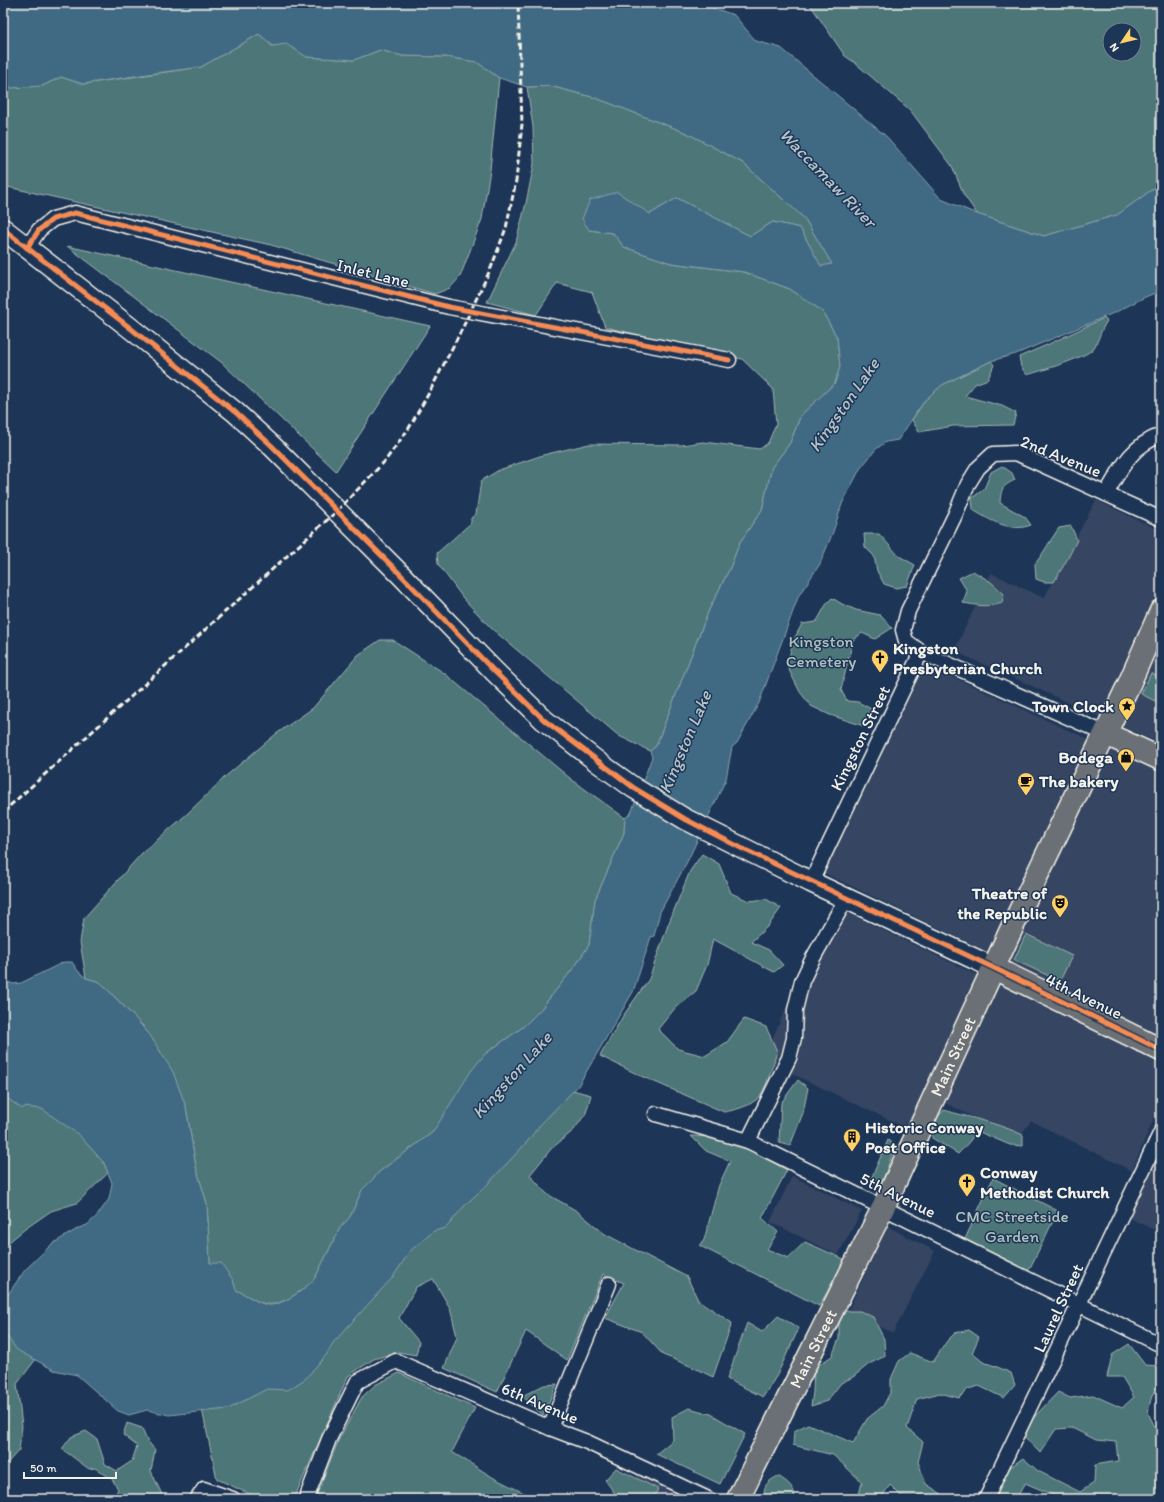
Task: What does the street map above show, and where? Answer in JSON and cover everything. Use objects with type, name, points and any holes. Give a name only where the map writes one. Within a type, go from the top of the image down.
[{"type":"main road","points":[[3,229],[235,412],[272,445],[544,720],[599,763],[634,788],[685,819],[811,882],[994,968]]},
{"type":"main road","name":"Main Street","points":[[738,1499],[883,1208],[1016,919],[1106,734],[1144,652],[1161,611]]},
{"type":"main road","points":[[1106,734],[1161,759]]},
{"type":"main road","name":"4th Avenue","points":[[994,968],[1161,1050]]},
{"type":"street","name":"Inlet Lane","points":[[27,248],[40,230],[53,219],[75,213],[449,307],[728,360]]},
{"type":"street","name":"2nd Avenue","points":[[1106,494],[1126,459],[1139,446],[1161,435]]},
{"type":"street","name":"2nd Avenue","points":[[921,652],[906,641],[904,636],[903,630],[908,611],[951,523],[968,484],[978,468],[993,454],[1016,453],[1161,519]]},
{"type":"street","points":[[921,652],[1106,734]]},
{"type":"street","name":"Kingston Street","points":[[811,882],[921,652]]},
{"type":"street","points":[[748,1141],[789,1058],[794,1038],[795,1010],[802,981],[846,898]]},
{"type":"street","name":"5th Avenue","points":[[656,1114],[748,1141],[1079,1306],[1161,1345]]},
{"type":"street","name":"Laurel Street","points":[[986,1499],[1161,1132]]},
{"type":"street","points":[[550,1428],[609,1284]]},
{"type":"street","name":"6th Avenue","points":[[306,1499],[329,1440],[357,1382],[396,1361],[550,1428],[587,1442],[708,1499]]},
{"type":"street","points":[[200,1494],[233,1499]]},
{"type":"shaded area","points":[[1096,500],[1161,531],[1161,583],[1102,718],[954,651],[991,573],[1044,598]]},
{"type":"shaded area","points":[[1161,640],[1161,744],[1120,726]]},
{"type":"shaded area","points":[[918,661],[1090,740],[988,952],[822,872]]},
{"type":"shaded area","points":[[1109,747],[1161,771],[1161,1036],[1008,962],[1060,828]]},
{"type":"shaded area","points":[[831,905],[977,975],[906,1128],[763,1060]]},
{"type":"shaded area","points":[[997,982],[1161,1064],[1161,1101],[1132,1171],[1031,1121],[1018,1139],[943,1102]]},
{"type":"shaded area","points":[[1161,1151],[1161,1233],[1129,1218]]},
{"type":"shaded area","points":[[792,1176],[862,1211],[838,1255],[770,1222]]},
{"type":"shaded area","points":[[887,1226],[935,1251],[893,1333],[848,1311]]},
{"type":"shaded area","points":[[645,1459],[723,1495],[721,1499],[625,1499]]},
{"type":"green space","points":[[809,3],[1161,3],[1161,183],[1117,215],[1044,236],[977,214],[964,195],[952,166],[910,110],[845,56]]},
{"type":"green space","points":[[259,34],[272,46],[286,43],[307,57],[354,60],[380,50],[403,56],[446,57],[477,62],[499,78],[490,170],[482,219],[460,277],[450,288],[435,294],[271,245],[3,186],[3,77],[42,86],[61,77],[83,84],[201,67]]},
{"type":"green space","points":[[550,86],[596,98],[687,133],[743,163],[805,219],[832,264],[821,267],[800,228],[773,222],[750,236],[677,198],[650,214],[589,230],[613,233],[624,247],[671,263],[744,272],[790,289],[822,311],[837,337],[840,367],[835,383],[801,415],[790,443],[772,467],[762,510],[740,542],[730,568],[709,610],[656,746],[650,751],[619,736],[492,629],[463,598],[438,564],[437,553],[471,523],[471,518],[476,514],[481,481],[499,470],[543,455],[589,444],[682,445],[703,442],[760,449],[768,443],[776,424],[773,389],[742,359],[605,327],[592,292],[557,283],[536,315],[487,302],[516,242],[534,164],[533,127],[527,87]]},
{"type":"green space","points":[[67,246],[430,326],[336,471],[221,362]]},
{"type":"green space","points":[[1104,318],[1107,321],[1095,346],[1088,353],[1062,364],[1027,375],[1021,367],[1019,357]]},
{"type":"green space","points":[[991,361],[994,365],[988,379],[975,384],[965,396],[1002,406],[1016,413],[1013,425],[953,426],[919,432],[912,420],[925,400],[942,385]]},
{"type":"green space","points":[[1002,466],[1012,473],[1015,480],[1003,488],[1000,503],[1025,517],[1031,525],[1016,527],[1001,524],[986,518],[973,510],[972,498],[984,489],[991,472]]},
{"type":"green space","points":[[1071,526],[1077,540],[1054,582],[1044,582],[1036,579],[1035,564],[1059,528]]},
{"type":"green space","points":[[864,534],[879,534],[899,556],[915,565],[907,586],[896,588],[884,584],[877,571],[874,556],[865,547]]},
{"type":"green space","points":[[973,571],[991,582],[1004,594],[1002,603],[987,606],[963,603],[967,591],[959,578]]},
{"type":"green space","name":"Kingston Cemetery","points":[[832,598],[856,610],[880,615],[892,628],[875,639],[862,633],[853,640],[841,690],[847,701],[858,702],[873,710],[864,726],[830,715],[811,706],[800,692],[787,666],[793,641],[802,624],[816,622]]},
{"type":"green space","points":[[380,640],[393,640],[444,673],[571,779],[625,818],[624,833],[595,900],[589,945],[576,965],[541,1009],[523,1027],[485,1054],[433,1132],[379,1172],[362,1190],[350,1217],[340,1228],[315,1278],[306,1287],[286,1300],[279,1303],[267,1304],[236,1290],[233,1280],[210,1263],[207,1204],[196,1167],[186,1107],[164,1058],[143,1026],[100,982],[86,978],[80,942],[84,918],[142,853],[187,814],[226,776],[276,734],[313,708],[358,655]]},
{"type":"green space","points":[[1151,673],[1161,678],[1161,704],[1141,694]]},
{"type":"green space","points":[[702,854],[719,864],[731,893],[749,901],[766,899],[781,908],[768,926],[751,942],[769,950],[783,965],[774,972],[713,939],[707,965],[696,991],[676,1007],[658,1029],[678,1049],[705,1056],[727,1042],[744,1019],[766,1027],[777,1051],[763,1091],[756,1100],[749,1105],[724,1112],[641,1076],[600,1056],[623,1016],[649,979],[668,925],[690,871]]},
{"type":"green space","points":[[1026,934],[1072,956],[1060,981],[1014,960]]},
{"type":"green space","points":[[3,1077],[94,1138],[108,1173],[77,1203],[51,1211],[3,1247]]},
{"type":"green space","points":[[798,1080],[808,1088],[803,1113],[790,1146],[779,1143],[781,1103]]},
{"type":"green space","points":[[569,1089],[591,1095],[586,1113],[574,1130],[551,1149],[530,1175],[547,1194],[577,1211],[605,1234],[687,1277],[698,1300],[732,1323],[713,1377],[663,1355],[642,1332],[605,1318],[624,1283],[603,1274],[567,1360],[526,1331],[497,1392],[444,1368],[457,1337],[450,1308],[433,1279],[416,1287],[399,1318],[419,1342],[416,1355],[398,1352],[374,1359],[348,1376],[294,1499],[260,1499],[217,1479],[201,1405]]},
{"type":"green space","points":[[944,1110],[994,1124],[1023,1135],[1023,1146],[1010,1145],[977,1131],[958,1154],[932,1138],[932,1123]]},
{"type":"green space","points":[[691,1136],[713,1137],[745,1147],[787,1170],[762,1218],[778,1232],[767,1249],[788,1258],[805,1242],[846,1260],[819,1306],[700,1246],[704,1240],[719,1185],[730,1161],[706,1151]]},
{"type":"green space","points":[[888,1140],[895,1146],[881,1186],[871,1179]]},
{"type":"green space","name":"CMC Streetside Garden","points":[[993,1178],[1058,1211],[1028,1272],[965,1239]]},
{"type":"green space","points":[[3,1287],[14,1317],[36,1359],[17,1384],[22,1426],[19,1450],[3,1468]]},
{"type":"green space","points":[[839,1311],[860,1311],[873,1317],[884,1339],[885,1356],[869,1364],[853,1377],[841,1383],[827,1401],[811,1406],[814,1368],[832,1356],[839,1339]]},
{"type":"green space","points":[[778,1316],[799,1328],[777,1375],[763,1397],[727,1379],[747,1323],[762,1332]]},
{"type":"green space","points":[[969,1330],[979,1337],[972,1353],[983,1362],[1011,1373],[1015,1385],[1004,1398],[979,1386],[968,1389],[959,1398],[940,1393],[917,1399],[907,1428],[923,1442],[918,1462],[926,1484],[948,1499],[904,1499],[890,1485],[880,1499],[858,1499],[862,1482],[833,1455],[793,1445],[794,1431],[808,1424],[853,1443],[867,1419],[883,1406],[891,1391],[891,1379],[899,1361],[910,1353],[933,1362],[947,1341],[955,1333]]},
{"type":"green space","points":[[1129,1344],[1145,1365],[1159,1366],[1161,1375],[1152,1396],[1148,1413],[1161,1437],[1161,1499],[1063,1499],[1025,1483],[1016,1499],[994,1499],[1009,1468],[1023,1458],[1038,1471],[1080,1492],[1094,1483],[1095,1465],[1118,1461],[1116,1442],[1096,1440],[1072,1428],[1056,1429],[1040,1453],[1023,1435],[1035,1416],[1058,1392],[1070,1398],[1093,1395],[1122,1408],[1134,1397],[1122,1377],[1107,1377],[1112,1355]]},
{"type":"green space","points":[[399,1373],[475,1408],[452,1452],[494,1478],[536,1499],[315,1499],[339,1439],[362,1397],[375,1385]]},
{"type":"green space","points":[[557,1384],[543,1415],[522,1396],[544,1385]]},
{"type":"green space","points":[[689,1408],[711,1414],[745,1434],[720,1484],[656,1454],[673,1440],[672,1417]]},
{"type":"green space","points":[[127,1423],[142,1428],[146,1439],[155,1450],[151,1471],[164,1499],[113,1499],[118,1489],[112,1479],[95,1468],[89,1469],[62,1449],[71,1437],[86,1431],[97,1439],[105,1464],[117,1471],[132,1461],[137,1446],[123,1435]]},
{"type":"green space","points":[[616,1468],[658,1489],[653,1499],[619,1499],[605,1480]]},
{"type":"green space","points":[[778,1476],[792,1488],[795,1495],[794,1499],[764,1499],[766,1484]]},
{"type":"water","points":[[3,3],[698,3],[734,15],[756,41],[781,48],[887,137],[941,199],[977,214],[1044,236],[1117,215],[1161,183],[1161,293],[1157,292],[1116,312],[1016,354],[991,361],[942,385],[925,400],[898,440],[886,442],[876,449],[860,469],[842,504],[820,564],[799,595],[759,703],[737,743],[732,747],[726,779],[688,860],[660,912],[654,936],[651,937],[633,992],[578,1086],[539,1126],[528,1141],[485,1187],[467,1203],[446,1228],[434,1231],[410,1251],[393,1277],[333,1343],[327,1354],[305,1379],[288,1390],[267,1389],[228,1409],[169,1415],[147,1410],[129,1415],[118,1411],[77,1375],[54,1370],[17,1350],[5,1334],[3,1310],[6,1297],[25,1270],[52,1244],[87,1225],[97,1216],[109,1199],[112,1183],[104,1163],[79,1135],[42,1109],[24,1107],[22,1109],[3,1095],[3,980],[13,984],[21,983],[64,962],[72,962],[78,971],[86,978],[100,982],[150,1035],[173,1072],[186,1107],[196,1167],[207,1204],[210,1263],[221,1263],[233,1280],[236,1290],[267,1305],[273,1305],[286,1300],[306,1287],[315,1278],[340,1228],[350,1217],[362,1190],[379,1172],[433,1132],[471,1071],[485,1054],[523,1027],[541,1009],[576,965],[589,945],[595,900],[624,833],[625,818],[631,813],[652,757],[650,751],[656,746],[709,610],[730,568],[740,542],[762,510],[772,467],[790,443],[801,415],[835,383],[840,367],[837,337],[822,311],[790,289],[744,272],[671,263],[624,247],[613,233],[589,230],[582,219],[590,200],[617,192],[650,214],[677,198],[750,236],[773,222],[800,228],[821,266],[832,264],[805,219],[743,163],[687,133],[596,98],[550,86],[527,87],[499,78],[477,62],[446,57],[403,56],[380,50],[354,60],[307,57],[286,44],[273,46],[259,34],[201,67],[83,84],[61,77],[42,86],[11,88],[3,77]]},
{"type":"railway","points":[[3,812],[337,511],[385,461],[409,428],[463,327],[491,268],[506,228],[516,181],[522,124],[518,3]]},
{"type":"cycle path","points":[[27,248],[39,230],[53,219],[75,213],[449,307],[729,360]]},
{"type":"cycle path","points":[[3,229],[235,412],[271,445],[544,720],[634,788],[685,819],[741,848],[994,968],[1161,1050]]},
{"type":"place","name":"Kingston Presbyterian Church","points":[[880,673]]},
{"type":"place","name":"Town Clock","points":[[1127,721]]},
{"type":"place","name":"Bodega","points":[[1126,772]]},
{"type":"place","name":"The bakery","points":[[1026,796]]},
{"type":"place","name":"Theatre of the Republic","points":[[1060,918]]},
{"type":"place","name":"Historic Conway Post Office","points":[[852,1152]]},
{"type":"place","name":"Conway Methodist Church","points":[[967,1197]]},
{"type":"water label","name":"Waccamaw River","points":[[828,178]]},
{"type":"water label","name":"Kingston Lake","points":[[844,405]]},
{"type":"water label","name":"Kingston Lake","points":[[685,742]]},
{"type":"water label","name":"Kingston Lake","points":[[512,1075]]}]
